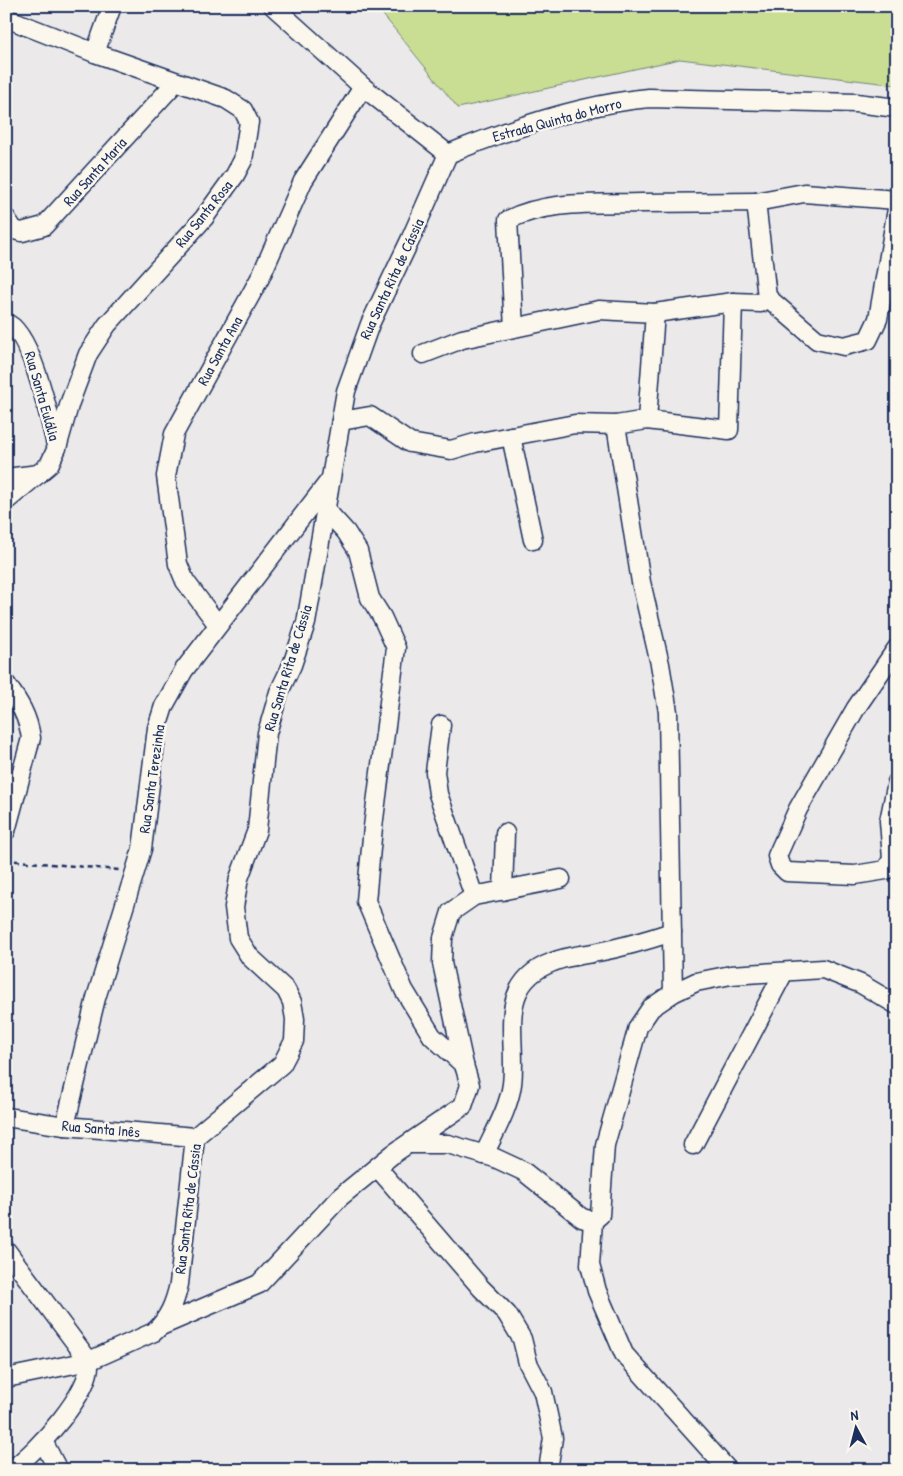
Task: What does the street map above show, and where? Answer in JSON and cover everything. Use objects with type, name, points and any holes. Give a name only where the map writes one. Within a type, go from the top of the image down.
[{"type":"street","points":[[95,53],[112,6]]},
{"type":"street","points":[[273,6],[363,87],[448,154]]},
{"type":"street","name":"Rua Santa Rosa","points":[[6,18],[95,53],[226,99],[243,110],[249,122],[243,160],[225,192],[204,218],[107,325],[95,343],[70,402],[57,448],[48,465],[6,501]]},
{"type":"street","name":"Rua Santa Maria","points":[[6,218],[14,230],[22,232],[44,226],[176,82]]},
{"type":"street","name":"Rua Santa Ana","points":[[218,625],[185,581],[178,564],[166,476],[174,434],[260,278],[303,181],[363,87]]},
{"type":"street","name":"Estrada Quinta do Morro","points":[[448,154],[482,140],[570,114],[628,100],[649,98],[856,103],[897,108]]},
{"type":"street","name":"Rua Santa Rita de Cássia","points":[[161,1326],[175,1301],[196,1137],[282,1064],[294,1041],[295,1019],[292,1002],[286,990],[250,957],[238,938],[234,926],[234,907],[239,878],[257,830],[267,733],[279,692],[306,623],[346,391],[358,351],[448,154]]},
{"type":"street","points":[[514,328],[508,220],[517,215],[549,208],[596,204],[756,202],[804,193],[897,200]]},
{"type":"street","points":[[756,202],[767,297],[817,340],[844,346],[868,340],[878,319],[897,208]]},
{"type":"street","points":[[424,354],[462,339],[599,310],[655,313],[733,302],[761,303],[767,297]]},
{"type":"street","points":[[341,421],[370,416],[410,443],[451,450],[575,424],[616,425],[647,420],[729,430],[733,302]]},
{"type":"street","points":[[647,420],[655,313]]},
{"type":"street","name":"Rua Santa Eulália","points":[[6,323],[20,332],[26,344],[48,411],[57,448]]},
{"type":"street","points":[[616,425],[640,582],[660,664],[668,712],[673,992]]},
{"type":"street","points":[[511,436],[533,540]]},
{"type":"street","points":[[6,478],[39,474]]},
{"type":"street","name":"Rua Santa Terezinha","points":[[65,1126],[96,998],[135,872],[147,822],[160,715],[179,678],[332,477]]},
{"type":"street","points":[[326,510],[346,532],[358,551],[370,598],[382,617],[396,648],[374,818],[366,901],[404,990],[432,1036],[464,1064]]},
{"type":"street","points":[[897,648],[856,708],[798,809],[779,848],[777,856],[780,865],[786,872],[855,876],[886,870],[892,859],[889,821],[897,782]]},
{"type":"street","points":[[6,684],[22,707],[29,722],[31,738],[6,831]]},
{"type":"street","points":[[441,725],[435,772],[438,794],[474,896]]},
{"type":"street","points":[[503,891],[505,833]]},
{"type":"street","points":[[6,1378],[89,1360],[154,1332],[161,1326],[259,1284],[340,1197],[376,1167],[463,1106],[470,1086],[442,963],[442,938],[451,912],[474,896],[561,879]]},
{"type":"street","points":[[484,1155],[505,1109],[512,1084],[511,1031],[515,997],[529,974],[554,961],[636,944],[672,932]]},
{"type":"street","points":[[728,1470],[624,1354],[597,1291],[590,1265],[593,1221],[600,1215],[605,1145],[638,1027],[651,1008],[673,992],[696,982],[732,975],[823,969],[861,984],[897,1005]]},
{"type":"street","points":[[693,1145],[784,972]]},
{"type":"street","name":"Rua Santa Inês","points":[[6,1118],[65,1126],[196,1137]]},
{"type":"street","points":[[408,1144],[448,1144],[484,1155],[523,1172],[582,1218],[593,1221]]},
{"type":"street","points":[[376,1167],[481,1288],[507,1314],[522,1339],[528,1363],[543,1392],[553,1438],[548,1470]]},
{"type":"street","points":[[6,1250],[89,1360],[90,1370],[82,1390],[43,1441],[26,1459],[11,1470]]},
{"type":"street","points":[[43,1441],[58,1470]]},
{"type":"path","points":[[6,860],[135,872]]},
{"type":"green space","points":[[376,6],[897,6],[897,85],[680,59],[458,108]]}]
